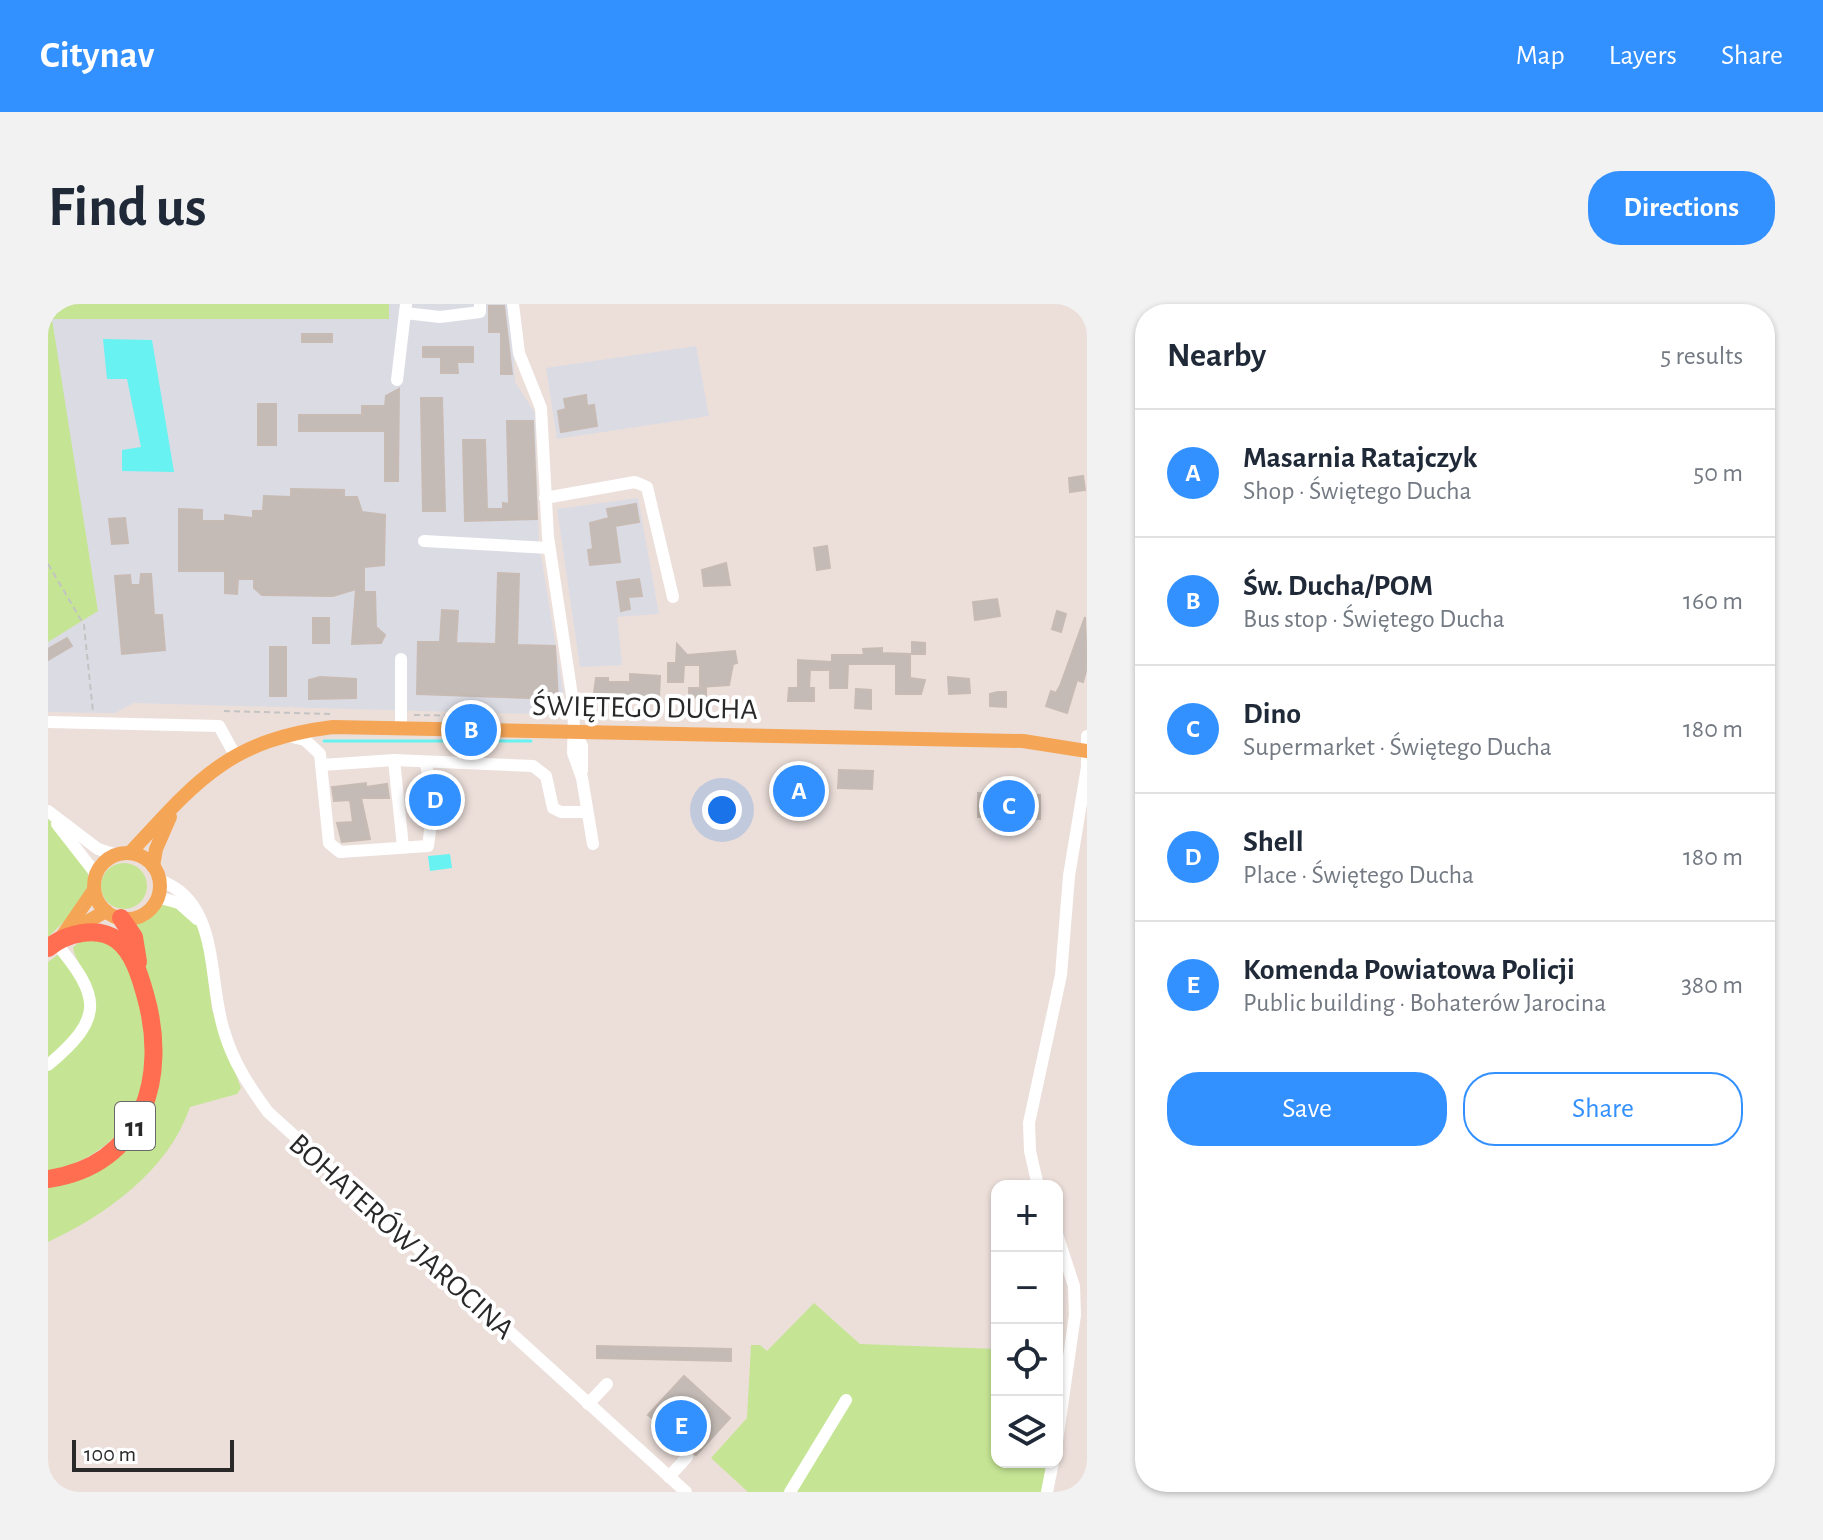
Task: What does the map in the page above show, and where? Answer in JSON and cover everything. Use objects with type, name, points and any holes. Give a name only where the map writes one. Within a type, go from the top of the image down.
[{"type":"highway","name":"11","points":[[48,1179],[73,1173],[104,1157],[125,1139],[140,1118],[152,1084],[153,1026],[134,937],[113,915]]},
{"type":"highway","name":"11","points":[[54,943],[96,933],[115,938],[129,954],[141,980]]},
{"type":"main road","name":"ŚWIĘTEGO DUCHA","points":[[123,854],[214,768],[235,755],[285,735],[333,727],[1023,741],[1087,746]]},
{"type":"main road","name":"ŚWIĘTEGO DUCHA","points":[[156,873],[161,834],[177,802]]},
{"type":"main road","points":[[123,854],[156,873],[157,897],[146,912],[113,915],[54,943],[94,890],[96,874],[104,862],[123,854]]},
{"type":"main road","points":[[94,890],[113,915]]},
{"type":"street","points":[[397,380],[406,308],[440,317],[480,312],[480,304]]},
{"type":"street","points":[[513,304],[519,353],[541,408],[549,548],[575,732],[573,753],[582,778],[593,844]]},
{"type":"street","points":[[545,498],[635,482],[647,487],[673,597]]},
{"type":"street","points":[[424,541],[549,548]]},
{"type":"street","points":[[401,659],[401,728]]},
{"type":"street","points":[[48,722],[219,726],[235,755]]},
{"type":"street","points":[[285,735],[311,743],[320,754],[331,848],[343,852],[426,847],[431,842],[429,763]]},
{"type":"street","points":[[1037,1180],[1030,1151],[1029,1123],[1061,975],[1069,876],[1087,767],[1087,746]]},
{"type":"street","points":[[322,765],[394,760],[537,767],[546,776],[553,808],[561,812],[587,812]]},
{"type":"street","points":[[394,760],[403,847]]},
{"type":"street","points":[[48,812],[98,849],[123,854]]},
{"type":"street","points":[[48,812],[96,874]]},
{"type":"street","name":"BOHATERÓW JAROCINA","points":[[156,873],[188,897],[205,926],[215,996],[227,1041],[245,1081],[268,1112],[686,1492]]},
{"type":"street","points":[[157,897],[179,903],[205,926]]},
{"type":"street","points":[[48,1065],[83,1032],[91,1009],[77,971],[54,943]]},
{"type":"street","points":[[1063,1252],[1074,1286],[1075,1315],[1063,1399]]},
{"type":"street","points":[[588,1404],[607,1384]]},
{"type":"street","points":[[790,1492],[846,1400]]},
{"type":"street","points":[[669,1477],[687,1457]]},
{"type":"street","points":[[1047,1492],[1052,1468]]},
{"type":"path","points":[[48,564],[84,625],[94,721]]},
{"type":"path","points":[[224,711],[332,714]]},
{"type":"shaded area","points":[[389,304],[511,304],[515,382],[535,413],[539,543],[567,715],[134,703],[115,713],[48,712],[48,642],[98,611],[51,319],[388,319]]},
{"type":"shaded area","points":[[696,346],[709,416],[557,439],[546,368]]},
{"type":"shaded area","points":[[638,498],[659,614],[617,617],[622,665],[580,667],[557,509]]},
{"type":"green space","points":[[48,304],[389,304],[389,319],[52,319],[98,611],[48,642]]},
{"type":"green space","points":[[48,819],[79,852],[88,879],[78,905],[48,937]]},
{"type":"green space","points":[[124,863],[140,870],[147,886],[140,902],[124,909],[108,902],[101,886],[108,870]]},
{"type":"green space","points":[[171,903],[196,921],[203,940],[212,1010],[241,1088],[237,1094],[190,1107],[167,1151],[133,1188],[92,1218],[48,1242],[48,1184],[67,1180],[151,1107],[134,924],[156,907]]},
{"type":"green space","points":[[87,937],[121,947],[144,1024],[147,1049],[145,1073],[132,1113],[121,1130],[90,1156],[48,1172],[48,1067],[79,1040],[92,1019],[95,1007],[89,980],[73,947]]},
{"type":"green space","points":[[59,954],[80,976],[88,1017],[48,1060],[48,962]]},
{"type":"green space","points":[[814,1303],[860,1344],[991,1349],[991,1468],[1045,1468],[1042,1492],[748,1492],[711,1458],[747,1418],[751,1345],[760,1345],[767,1351]]},
{"type":"water","points":[[103,339],[152,340],[174,472],[122,471],[122,450],[141,447],[127,379],[107,379]]},
{"type":"water","points":[[450,854],[452,868],[430,871],[428,856]]},
{"type":"building","points":[[489,306],[504,306],[512,374],[501,374],[501,332],[489,332]]},
{"type":"building","points":[[302,334],[332,334],[332,342],[302,342]]},
{"type":"building","points":[[423,347],[473,347],[473,362],[457,362],[458,373],[441,373],[441,357],[423,357]]},
{"type":"building","points":[[399,389],[398,481],[385,481],[385,431],[299,431],[299,415],[362,415],[362,406],[385,406],[386,396]]},
{"type":"building","points":[[586,395],[587,406],[594,405],[597,426],[561,432],[558,411],[566,409],[564,399]]},
{"type":"building","points":[[421,398],[442,398],[445,511],[423,511]]},
{"type":"building","points":[[258,404],[276,404],[276,445],[258,445]]},
{"type":"building","points":[[507,421],[533,421],[537,519],[465,521],[463,440],[485,440],[487,509],[503,509],[503,503],[509,504]]},
{"type":"building","points":[[1083,476],[1085,490],[1070,492],[1069,478]]},
{"type":"building","points":[[291,489],[344,490],[344,497],[357,497],[362,512],[385,515],[384,565],[364,567],[364,592],[375,592],[376,627],[385,635],[381,643],[352,644],[356,589],[333,596],[262,595],[254,588],[254,579],[238,579],[237,594],[225,593],[225,571],[179,571],[179,509],[202,510],[202,521],[225,521],[225,515],[253,518],[253,511],[263,511],[264,496],[291,497]]},
{"type":"building","points":[[636,504],[639,522],[615,526],[620,562],[590,565],[588,550],[593,549],[590,523],[609,518],[607,509]]},
{"type":"building","points":[[125,518],[128,543],[112,544],[109,519]]},
{"type":"building","points":[[827,546],[830,568],[817,570],[814,548]]},
{"type":"building","points":[[726,563],[730,585],[704,586],[702,570]]},
{"type":"building","points":[[498,573],[519,574],[517,645],[555,646],[558,699],[417,694],[418,642],[440,642],[442,610],[458,611],[456,643],[496,644]]},
{"type":"building","points":[[141,574],[151,574],[154,615],[162,615],[165,650],[122,654],[115,576],[130,575],[131,585],[140,585]]},
{"type":"building","points":[[639,579],[642,596],[628,597],[630,609],[621,611],[617,582]]},
{"type":"building","points":[[997,599],[1000,616],[975,620],[973,602]]},
{"type":"building","points":[[1057,611],[1066,614],[1061,632],[1052,629]]},
{"type":"building","points":[[1085,617],[1087,667],[1083,682],[1077,680],[1067,713],[1046,706],[1051,691],[1056,693],[1060,686]]},
{"type":"building","points":[[313,618],[329,618],[329,643],[313,643]]},
{"type":"building","points":[[67,638],[72,646],[48,660],[48,649]]},
{"type":"building","points":[[912,642],[925,643],[925,654],[912,654]]},
{"type":"building","points":[[677,644],[687,655],[735,651],[737,663],[733,664],[729,685],[700,687],[700,665],[684,665],[683,682],[668,682],[668,663],[676,663]]},
{"type":"building","points":[[270,647],[286,647],[286,696],[270,696]]},
{"type":"building","points":[[882,648],[882,653],[910,654],[910,678],[925,680],[921,694],[896,694],[896,664],[848,664],[847,688],[830,688],[830,670],[810,670],[809,688],[814,688],[814,701],[788,701],[789,688],[798,688],[798,660],[832,662],[832,655],[864,655],[863,649]]},
{"type":"building","points":[[630,674],[660,676],[659,698],[618,694],[609,695],[609,699],[593,700],[596,678],[608,678],[608,682],[630,682]]},
{"type":"building","points":[[320,677],[356,679],[356,698],[309,699],[309,680]]},
{"type":"building","points":[[948,677],[969,679],[970,693],[949,694]]},
{"type":"building","points":[[689,688],[706,688],[706,698],[689,697]]},
{"type":"building","points":[[856,689],[871,690],[871,709],[855,708]]},
{"type":"building","points":[[1006,692],[1006,707],[990,706],[990,694]]},
{"type":"building","points":[[800,770],[809,810],[797,812],[790,772]]},
{"type":"building","points":[[839,770],[873,771],[872,789],[838,788]]},
{"type":"building","points":[[366,783],[366,787],[387,784],[389,798],[361,798],[370,839],[342,842],[337,823],[353,822],[350,800],[334,801],[332,787]]},
{"type":"building","points":[[418,793],[424,808],[409,813],[407,795]]},
{"type":"building","points":[[978,793],[1040,795],[1040,819],[978,817]]},
{"type":"building","points":[[597,1346],[731,1349],[731,1361],[597,1358]]},
{"type":"building","points":[[684,1376],[730,1418],[696,1455],[648,1415]],"holes":[[[686,1403],[702,1418],[690,1431],[674,1416]]]},
{"type":"waterway","points":[[324,741],[531,741]]},
{"type":"place","name":"Św. Ducha/POM","points":[[471,730]]},
{"type":"place","name":"Masarnia Ratajczyk","points":[[799,791]]},
{"type":"place","name":"Shell","points":[[435,800]]},
{"type":"place","name":"Dino","points":[[1009,806]]},
{"type":"place","name":"Komenda Powiatowa Policji","points":[[681,1426]]}]
